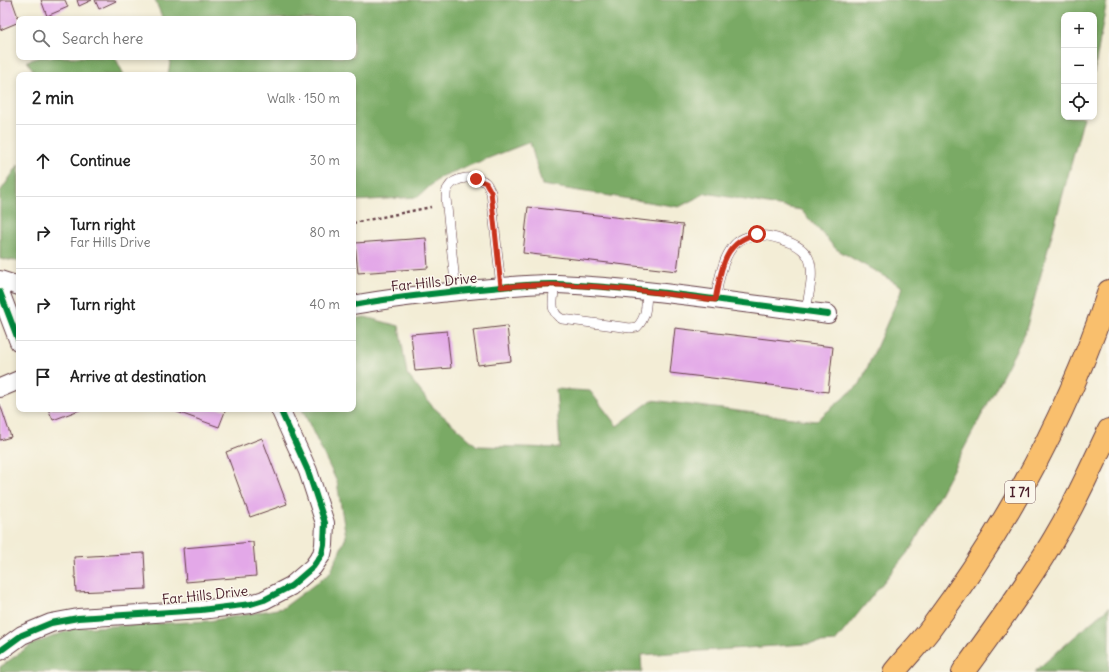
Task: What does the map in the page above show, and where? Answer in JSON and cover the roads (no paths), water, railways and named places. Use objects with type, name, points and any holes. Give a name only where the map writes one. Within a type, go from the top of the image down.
[{"type":"highway","name":"I 71","points":[[894,672],[930,629],[986,549],[1031,472],[1075,382],[1098,325],[1109,291]]},
{"type":"highway","points":[[963,672],[996,627],[1035,569],[1063,522],[1109,430]]},
{"type":"street","points":[[0,280],[16,285]]},
{"type":"street","name":"Far Hills Drive","points":[[356,304],[388,298],[456,291],[531,284],[555,284],[647,292],[828,314]]},
{"type":"street","points":[[0,292],[16,334]]},
{"type":"street","points":[[0,388],[16,381]]},
{"type":"street","name":"Far Hills Drive","points":[[0,652],[22,635],[51,623],[78,618],[201,610],[251,604],[264,600],[291,586],[313,567],[322,554],[325,523],[308,471],[281,412]]},
{"type":"lane","points":[[456,291],[446,198],[448,188],[454,182],[464,178],[476,179],[486,183],[491,192],[501,287]]},
{"type":"lane","points":[[715,300],[722,266],[727,253],[736,244],[748,236],[757,234],[773,236],[791,242],[803,250],[809,259],[812,270],[806,311]]},
{"type":"lane","points":[[555,284],[553,310],[556,316],[562,319],[630,328],[637,327],[642,322],[645,313],[647,292]]}]
